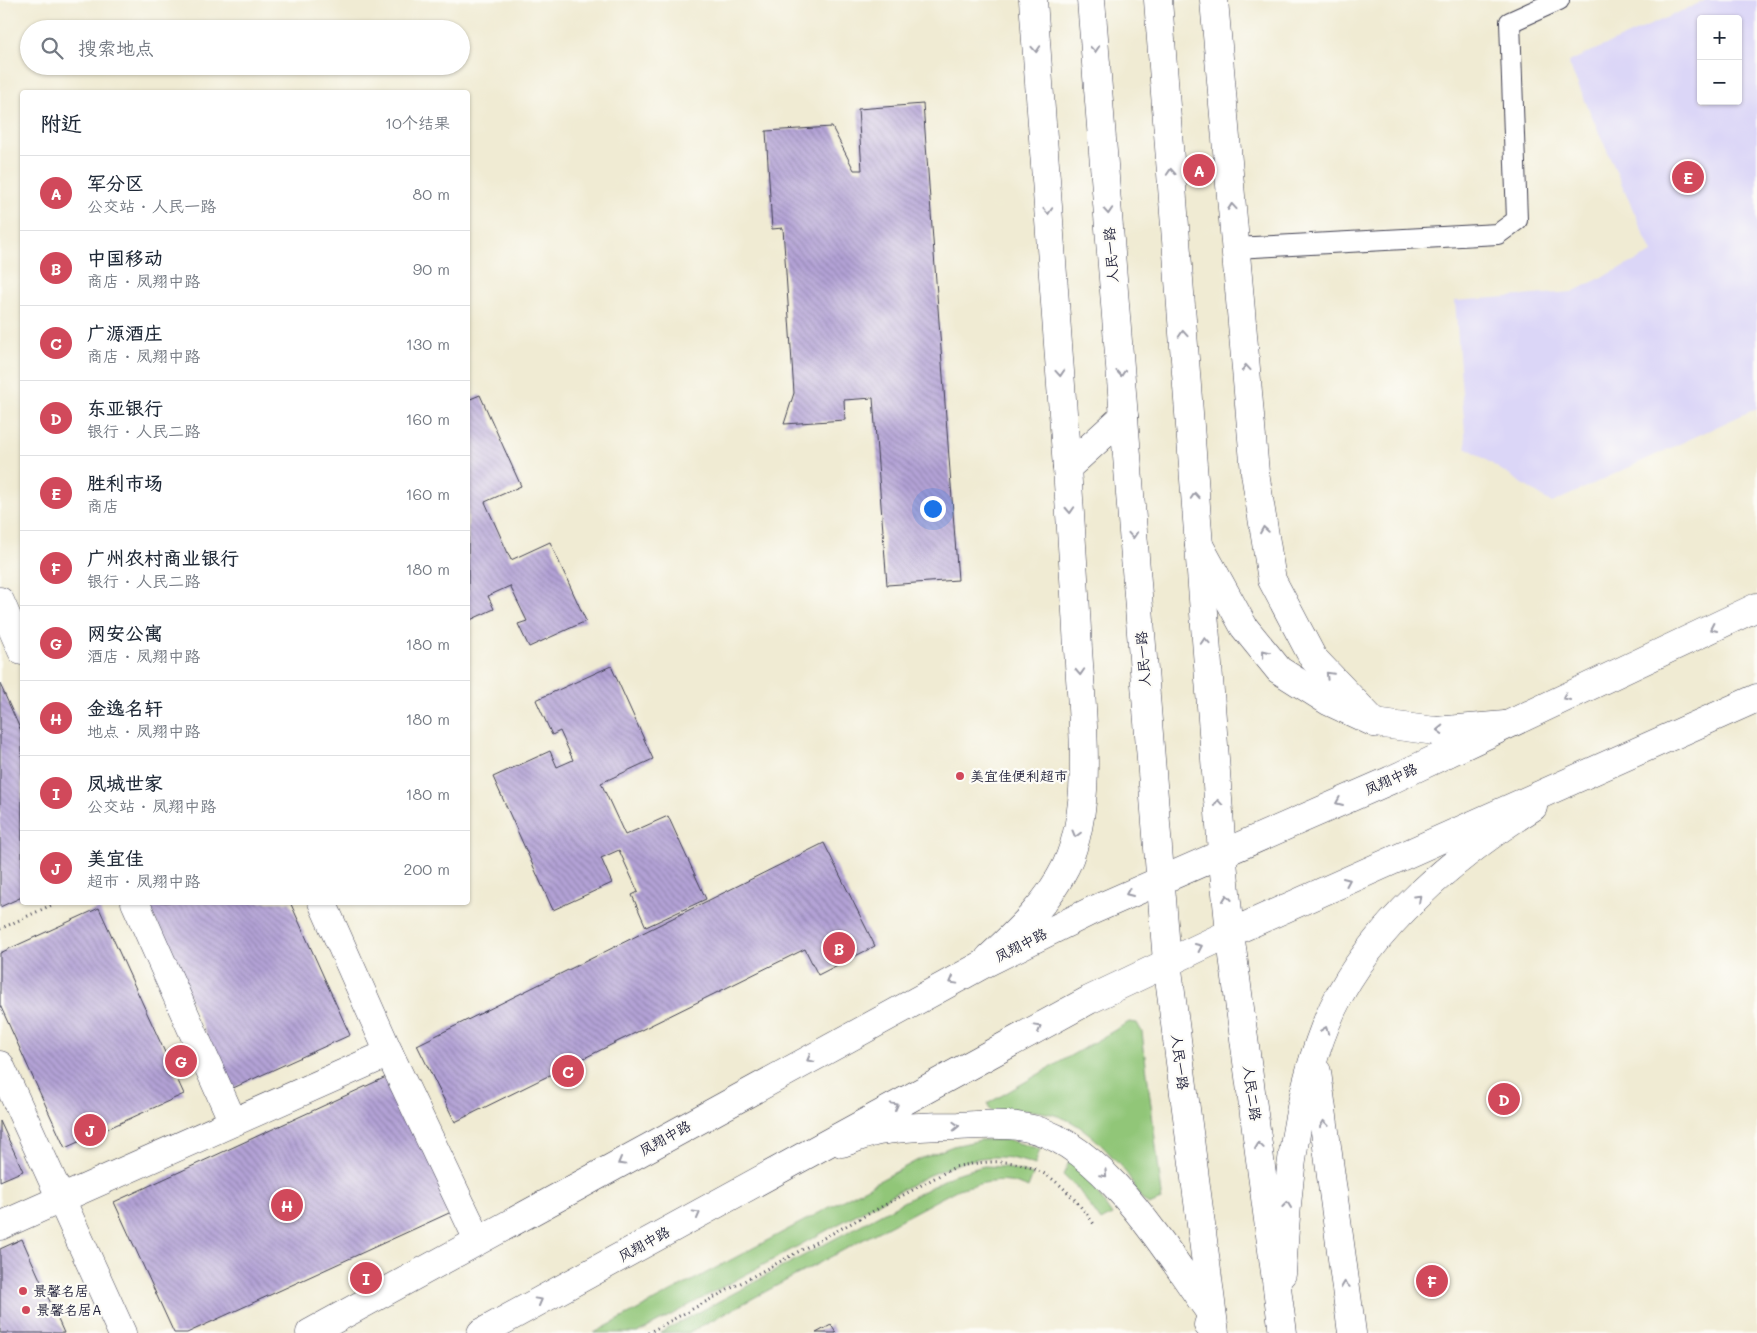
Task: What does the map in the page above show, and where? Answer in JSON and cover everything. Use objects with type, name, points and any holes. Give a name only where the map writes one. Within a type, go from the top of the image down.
[{"type":"main road","points":[[982,965],[1020,930],[1047,899],[1066,865],[1078,830],[1084,748],[1068,468],[1033,0]]},
{"type":"main road","name":"人民一路","points":[[1091,0],[1167,962],[1210,1327]]},
{"type":"main road","points":[[1158,0],[1222,852]]},
{"type":"main road","points":[[1214,0],[1255,473],[1272,580],[1313,658],[1375,723]]},
{"type":"main road","points":[[1068,468],[1124,416]]},
{"type":"main road","points":[[1198,545],[1244,627],[1279,670],[1328,701],[1375,723],[1435,731],[1506,725]]},
{"type":"main road","points":[[0,601],[20,646]]},
{"type":"main road","name":"凤翔中路","points":[[310,1333],[982,965],[1160,880],[1391,780],[1757,607]]},
{"type":"main road","points":[[806,1154],[1089,1000],[1167,962],[1757,698]]},
{"type":"main road","points":[[1280,1306],[1286,1210],[1296,1139],[1315,1058],[1333,1008],[1356,968],[1394,921],[1448,870],[1495,832],[1572,782]]},
{"type":"main road","name":"人民二路","points":[[1222,852],[1230,933],[1284,1333]]},
{"type":"main road","points":[[136,905],[233,1122]]},
{"type":"main road","points":[[323,905],[389,1052],[478,1240]]},
{"type":"main road","points":[[0,1226],[389,1052]]},
{"type":"main road","points":[[1315,1058],[1352,1333]]},
{"type":"main road","points":[[0,1065],[122,1333]]},
{"type":"main road","points":[[806,1154],[878,1131],[925,1127],[989,1125],[1024,1127],[1058,1138],[1091,1160],[1124,1194],[1210,1327]]},
{"type":"main road","name":"风翔中路","points":[[496,1329],[806,1154]]},
{"type":"lane","points":[[1236,248],[1498,234],[1517,220],[1510,22],[1559,0]]},
{"type":"path","points":[[0,929],[52,905]]},
{"type":"path","points":[[648,1333],[956,1167],[984,1161],[1013,1162],[1047,1174],[1074,1196],[1094,1224]]},
{"type":"shaded area","points":[[1706,0],[1757,0],[1757,408],[1552,503],[1466,447],[1455,301],[1572,292],[1652,253],[1568,62]]},
{"type":"green space","points":[[1129,1022],[1137,1023],[1142,1032],[1162,1195],[1161,1200],[1149,1205],[1139,1195],[1127,1174],[1097,1141],[1083,1129],[1054,1115],[1036,1111],[991,1111],[987,1104]]},
{"type":"green space","points":[[981,1140],[1008,1140],[1040,1149],[1035,1165],[1020,1160],[993,1157],[968,1161],[941,1170],[638,1333],[594,1333],[918,1160],[953,1146]]},
{"type":"green space","points":[[1070,1160],[1087,1178],[1112,1215],[1101,1221],[1078,1189],[1063,1175]]},
{"type":"green space","points":[[984,1166],[1005,1167],[1033,1175],[1028,1188],[1019,1184],[1002,1181],[958,1189],[688,1333],[660,1333],[955,1174]]},
{"type":"building","points":[[923,104],[958,580],[887,585],[873,398],[844,400],[845,420],[784,424],[794,393],[783,228],[772,229],[766,131],[832,127],[854,170],[862,170],[858,109]]},
{"type":"building","points":[[480,395],[521,486],[485,502],[511,560],[550,542],[586,621],[529,647],[518,624],[527,621],[510,586],[488,596],[494,609],[470,620],[470,399]]},
{"type":"building","points":[[611,666],[653,759],[601,783],[625,835],[668,816],[706,899],[646,927],[632,895],[638,892],[619,850],[601,858],[612,883],[553,910],[493,777],[550,751],[557,767],[573,760],[560,731],[552,735],[536,700]]},
{"type":"building","points":[[0,684],[20,729],[20,898],[0,907]]},
{"type":"building","points":[[824,843],[875,946],[818,975],[805,949],[455,1122],[417,1045]]},
{"type":"building","points":[[148,905],[291,905],[350,1035],[231,1089]]},
{"type":"building","points":[[99,908],[184,1094],[65,1148],[0,1005],[0,953]]},
{"type":"building","points":[[397,1072],[460,1208],[187,1333],[174,1333],[114,1202]]},
{"type":"building","points":[[0,1121],[23,1171],[0,1181]]},
{"type":"building","name":"景馨名居","points":[[22,1239],[64,1333],[0,1333],[0,1249]]},
{"type":"building","points":[[831,1325],[836,1333],[816,1333]]},
{"type":"place","name":"军分区","points":[[1199,170]]},
{"type":"place","name":"胜利市场","points":[[1688,177]]},
{"type":"place","name":"美宜佳便利超市","points":[[960,776]]},
{"type":"place","name":"中国移动","points":[[839,948]]},
{"type":"place","name":"网安公寓","points":[[181,1061]]},
{"type":"place","name":"广源酒庄","points":[[568,1071]]},
{"type":"place","name":"东亚银行","points":[[1504,1099]]},
{"type":"place","name":"美宜佳","points":[[90,1130]]},
{"type":"place","name":"金逸名轩","points":[[287,1205]]},
{"type":"place","name":"凤城世家","points":[[366,1278]]},
{"type":"place","name":"广州农村商业银行","points":[[1432,1281]]},
{"type":"place","name":"景馨名居","points":[[23,1291]]},
{"type":"place","name":"景馨名居A","points":[[26,1310]]}]
